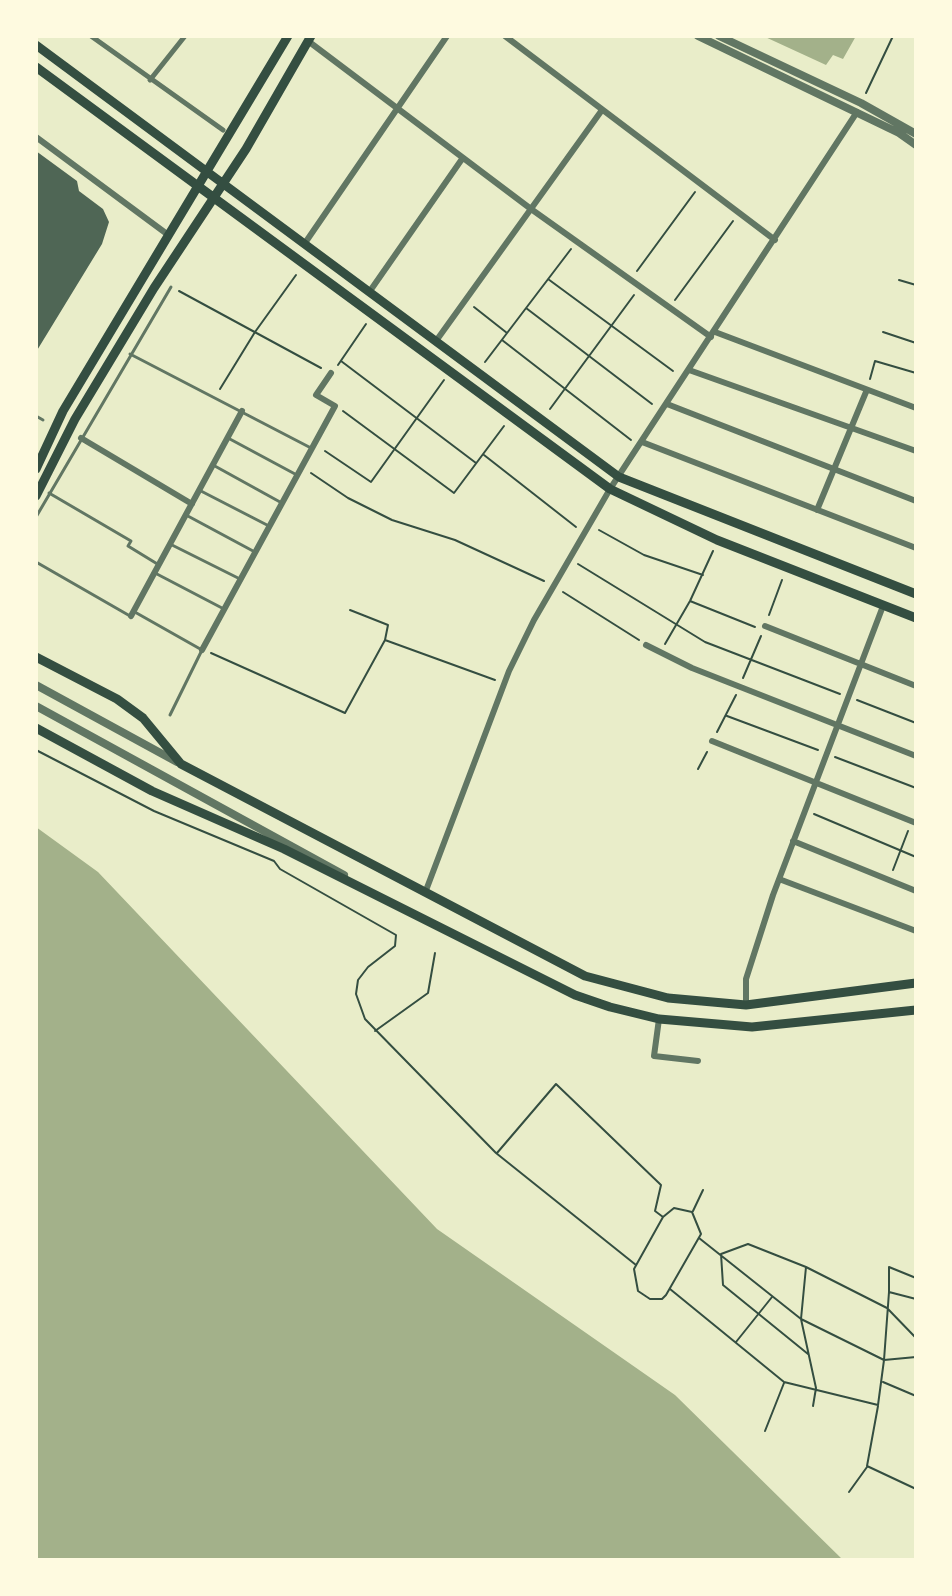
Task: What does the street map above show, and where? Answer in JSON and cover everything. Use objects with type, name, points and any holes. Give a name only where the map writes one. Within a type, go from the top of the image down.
[{"type":"main road","points":[[36,469],[63,411],[288,36]]},
{"type":"main road","points":[[36,496],[69,430],[154,288],[215,198],[310,39]]},
{"type":"main road","points":[[36,45],[619,477],[916,594]]},
{"type":"main road","points":[[36,67],[610,489],[717,540],[916,618]]},
{"type":"main road","points":[[36,657],[117,699],[143,718],[181,764],[585,976],[668,998],[746,1005],[916,983]]},
{"type":"main road","points":[[36,728],[152,791],[366,888],[575,995],[659,1019],[752,1027],[916,1010]]},
{"type":"street","points":[[91,36],[223,130]]},
{"type":"street","points":[[305,243],[447,36]]},
{"type":"street","points":[[505,36],[775,240]]},
{"type":"street","points":[[698,36],[857,112],[916,145]]},
{"type":"street","points":[[719,36],[861,103],[916,134]]},
{"type":"street","points":[[150,80],[181,37]]},
{"type":"street","points":[[310,39],[462,159],[669,308],[713,335],[916,408]]},
{"type":"street","points":[[436,341],[602,110]]},
{"type":"street","points":[[425,894],[504,683],[553,585],[610,489],[857,112]]},
{"type":"street","points":[[36,137],[167,234]]},
{"type":"street","points":[[370,291],[462,159]]},
{"type":"street","points":[[689,370],[916,451]]},
{"type":"street","points":[[202,650],[335,406],[316,395],[331,373]]},
{"type":"street","points":[[817,510],[866,392]]},
{"type":"street","points":[[667,404],[916,501]]},
{"type":"street","points":[[132,614],[242,411]]},
{"type":"street","points":[[81,438],[192,504]]},
{"type":"street","points":[[641,444],[916,548]]},
{"type":"street","points":[[746,1005],[746,979],[779,879],[883,606]]},
{"type":"street","points":[[765,626],[916,686]]},
{"type":"street","points":[[646,645],[916,756]]},
{"type":"street","points":[[36,685],[181,764]]},
{"type":"street","points":[[36,706],[366,888]]},
{"type":"street","points":[[712,741],[914,822]]},
{"type":"street","points":[[793,841],[916,891]]},
{"type":"street","points":[[779,879],[916,931]]},
{"type":"street","points":[[659,1019],[654,1056],[698,1061]]},
{"type":"lane","points":[[36,517],[171,287]]},
{"type":"lane","points":[[130,354],[312,446]]},
{"type":"lane","points":[[36,416],[43,420]]},
{"type":"lane","points":[[228,438],[297,475]]},
{"type":"lane","points":[[213,465],[282,503]]},
{"type":"lane","points":[[199,490],[269,526]]},
{"type":"lane","points":[[49,493],[131,541],[128,546],[159,565]]},
{"type":"lane","points":[[186,515],[255,552]]},
{"type":"lane","points":[[170,544],[240,579]]},
{"type":"lane","points":[[36,562],[202,650],[170,715]]},
{"type":"lane","points":[[155,573],[224,609]]},
{"type":"path","points":[[861,103],[893,36]]},
{"type":"path","points":[[630,280],[700,185]]},
{"type":"path","points":[[669,308],[738,214]]},
{"type":"path","points":[[478,371],[577,242]]},
{"type":"path","points":[[216,397],[255,332],[304,263]]},
{"type":"path","points":[[548,279],[684,378]]},
{"type":"path","points":[[899,280],[916,285]]},
{"type":"path","points":[[171,287],[331,373],[374,314]]},
{"type":"path","points":[[543,418],[640,287]]},
{"type":"path","points":[[464,299],[507,333]]},
{"type":"path","points":[[526,308],[662,412]]},
{"type":"path","points":[[883,332],[916,343]]},
{"type":"path","points":[[502,340],[641,444]]},
{"type":"path","points":[[341,361],[477,464]]},
{"type":"path","points":[[866,392],[875,361],[916,373]]},
{"type":"path","points":[[312,446],[371,482],[451,370]]},
{"type":"path","points":[[335,406],[454,493],[512,415]]},
{"type":"path","points":[[484,455],[583,532]]},
{"type":"path","points":[[302,466],[348,498],[392,520],[455,540],[553,585],[646,645]]},
{"type":"path","points":[[588,525],[636,547],[644,555],[703,575]]},
{"type":"path","points":[[660,652],[690,601],[717,540]]},
{"type":"path","points":[[569,558],[705,642],[916,723]]},
{"type":"path","points":[[765,626],[786,567]]},
{"type":"path","points":[[690,601],[763,630],[740,686],[698,769]]},
{"type":"path","points":[[202,650],[345,713],[385,640],[388,625],[350,610]]},
{"type":"path","points":[[385,640],[504,683]]},
{"type":"path","points":[[36,750],[154,811],[274,861],[280,869],[396,935],[395,946],[368,967],[358,980],[359,1005],[375,1031],[496,1153],[636,1265]]},
{"type":"path","points":[[805,811],[916,857]]},
{"type":"path","points":[[889,880],[914,822]]},
{"type":"path","points":[[375,1031],[428,993],[435,953]]},
{"type":"path","points":[[496,1153],[556,1084],[661,1185],[655,1211],[663,1217]]},
{"type":"path","points":[[692,1212],[703,1190]]},
{"type":"path","points":[[674,1208],[692,1212],[700,1228],[699,1238],[670,1289],[662,1299],[642,1295],[635,1286],[636,1265],[663,1217],[674,1208]]},
{"type":"path","points":[[699,1238],[801,1319],[884,1360],[916,1357]]},
{"type":"path","points":[[721,1254],[748,1244],[806,1267],[887,1308],[916,1338]]},
{"type":"path","points":[[721,1254],[723,1285],[808,1354]]},
{"type":"path","points":[[806,1267],[801,1319],[816,1388],[813,1406]]},
{"type":"path","points":[[849,1492],[867,1466],[878,1405],[884,1360],[889,1267],[916,1278]]},
{"type":"path","points":[[670,1289],[784,1382],[878,1405]]},
{"type":"path","points":[[889,1292],[916,1299]]},
{"type":"path","points":[[736,1343],[773,1296]]},
{"type":"path","points":[[882,1381],[916,1396]]},
{"type":"path","points":[[765,1431],[784,1382]]},
{"type":"path","points":[[867,1466],[916,1489]]},
{"type":"shaded area","points":[[763,36],[856,36],[843,59],[833,55],[826,65]]},
{"type":"shaded area","points":[[36,827],[98,872],[437,1229],[675,1395],[843,1560],[36,1560]]},
{"type":"building","points":[[36,151],[77,181],[79,191],[103,209],[109,222],[102,244],[36,352]]}]
